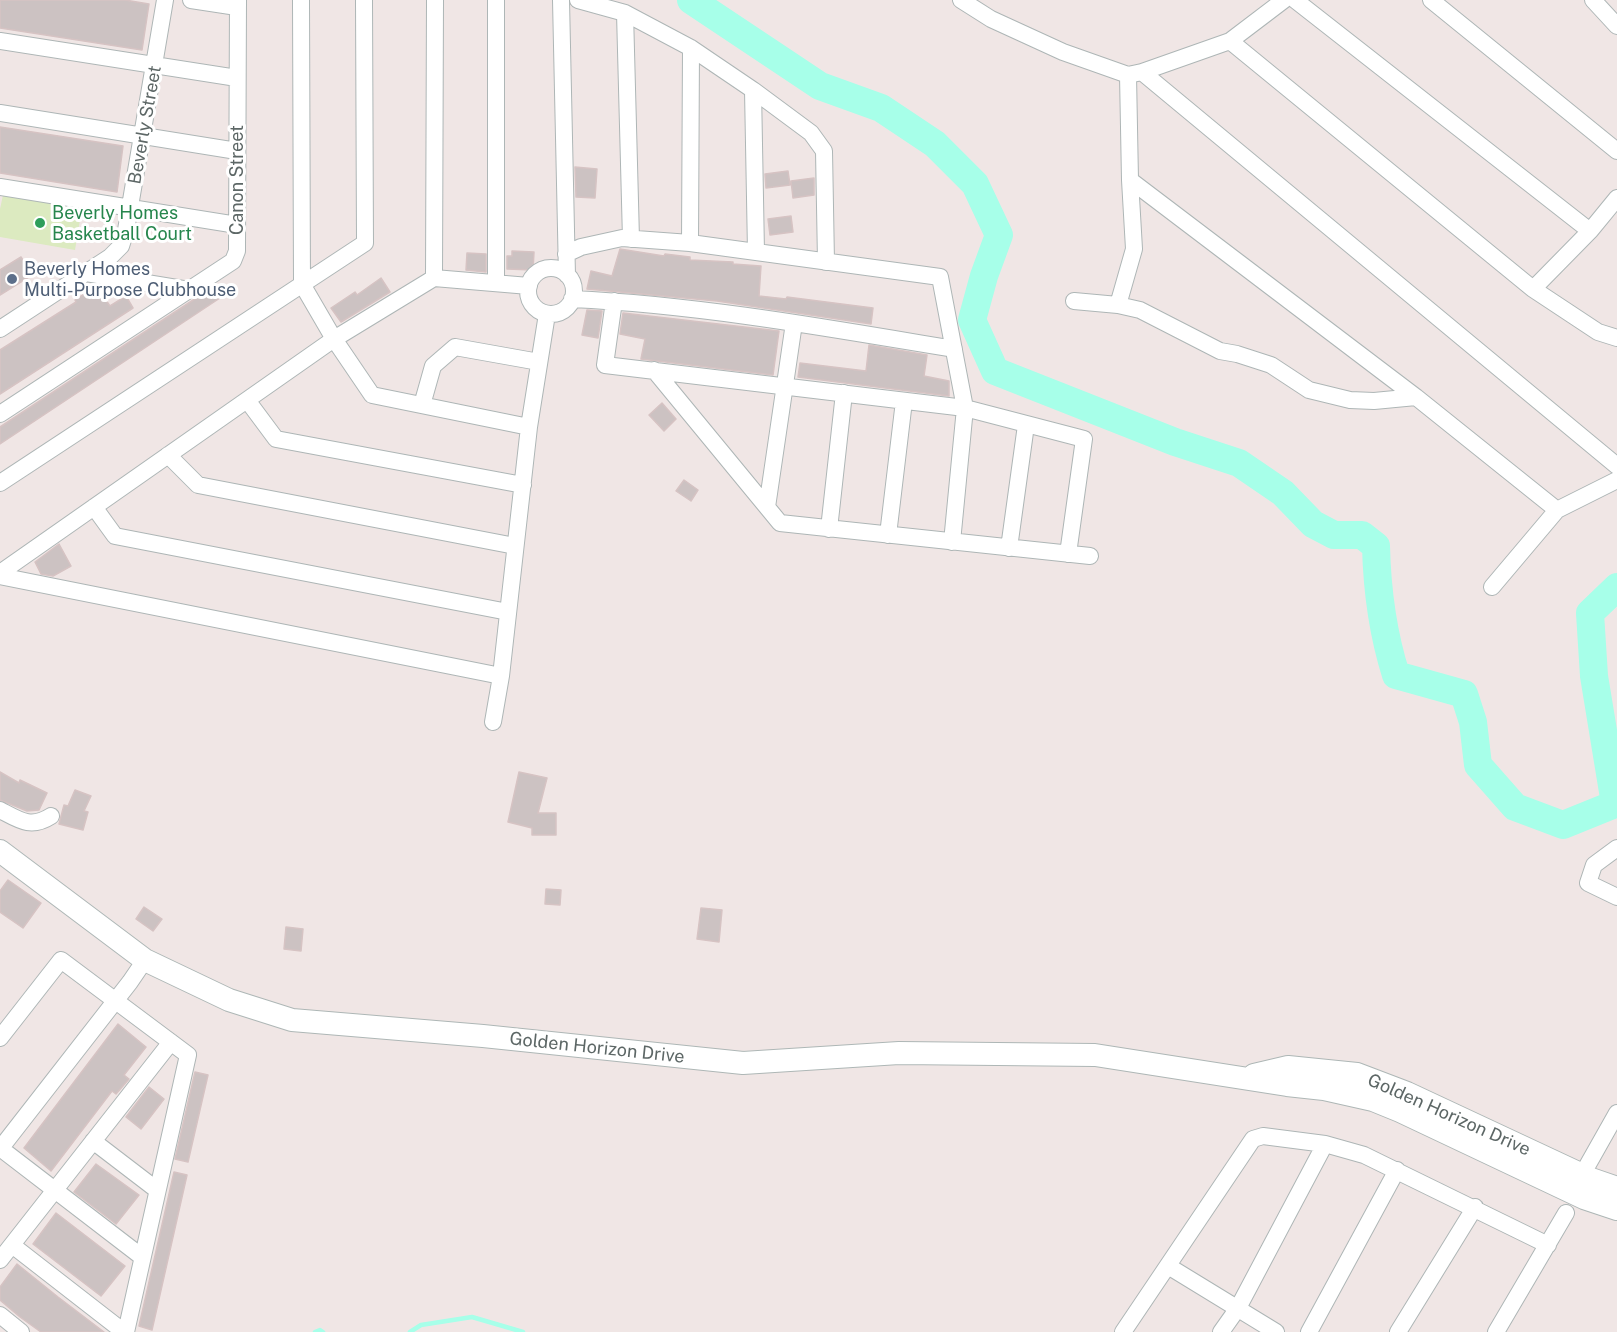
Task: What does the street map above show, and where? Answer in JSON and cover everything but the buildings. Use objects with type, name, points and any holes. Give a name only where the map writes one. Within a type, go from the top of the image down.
[{"type":"street","name":"Beverly Street","points":[[0,329],[110,257],[121,246],[143,136],[165,0]]},
{"type":"street","points":[[191,0],[237,4]]},
{"type":"street","points":[[301,0],[302,284],[334,339],[372,395],[529,427]]},
{"type":"street","points":[[0,483],[365,243],[364,0]]},
{"type":"street","points":[[434,278],[435,0]]},
{"type":"street","points":[[496,0],[496,283]]},
{"type":"street","points":[[561,0],[567,275]]},
{"type":"street","points":[[578,0],[625,13],[691,48],[811,133],[824,151],[826,262]]},
{"type":"street","points":[[961,0],[991,19],[1063,52],[1135,74],[1617,466]]},
{"type":"street","points":[[1135,74],[1230,41],[1284,0]]},
{"type":"street","points":[[1295,0],[1590,231]]},
{"type":"street","points":[[1431,0],[1617,151]]},
{"type":"street","points":[[1593,0],[1617,26]]},
{"type":"street","name":"Canon Street","points":[[0,414],[233,261],[237,250],[237,4]]},
{"type":"street","points":[[625,13],[631,239]]},
{"type":"street","points":[[0,41],[237,78]]},
{"type":"street","points":[[1230,41],[1533,289],[1598,332],[1617,348]]},
{"type":"street","points":[[690,243],[691,48]]},
{"type":"street","points":[[1118,304],[1134,249],[1130,180],[1135,74]]},
{"type":"street","points":[[753,90],[756,252]]},
{"type":"street","points":[[0,113],[237,151]]},
{"type":"street","points":[[1130,180],[1416,397],[1557,510]]},
{"type":"street","points":[[0,188],[237,225]]},
{"type":"street","points":[[1533,289],[1590,231],[1617,198]]},
{"type":"street","points":[[566,254],[581,247],[622,238],[690,243],[940,277],[965,408],[952,542]]},
{"type":"street","points":[[545,269],[560,270],[567,275],[573,286],[573,299],[570,305],[559,313],[546,314],[534,306],[530,300],[529,286],[532,279],[545,269]]},
{"type":"street","points":[[86,273],[189,290]]},
{"type":"street","points":[[0,575],[334,339],[434,278],[529,286]]},
{"type":"street","points":[[573,299],[614,301],[794,323],[954,349]]},
{"type":"street","points":[[614,301],[605,365],[965,408],[1084,438],[1068,554]]},
{"type":"street","points":[[1074,301],[1118,304],[1140,310],[1220,351],[1238,354],[1271,365],[1310,390],[1350,400],[1374,401],[1416,397]]},
{"type":"street","points":[[493,722],[501,676],[529,427],[546,314]]},
{"type":"street","points":[[767,507],[794,323]]},
{"type":"street","points":[[1598,332],[1617,339]]},
{"type":"street","points":[[422,405],[433,366],[455,347],[539,362]]},
{"type":"street","points":[[654,370],[780,524],[1090,556]]},
{"type":"street","points":[[829,529],[844,393]]},
{"type":"street","points":[[247,400],[276,440],[522,485]]},
{"type":"street","points":[[888,535],[904,401]]},
{"type":"street","points":[[1009,548],[1026,425]]},
{"type":"street","points":[[168,455],[198,485],[516,546]]},
{"type":"street","points":[[1492,587],[1557,510],[1617,480]]},
{"type":"street","points":[[94,507],[116,536],[508,612]]},
{"type":"street","points":[[0,575],[501,676]]},
{"type":"street","points":[[0,810],[37,824],[51,816]]},
{"type":"street","points":[[1617,848],[1594,865],[1588,882],[1617,897]]},
{"type":"street","name":"Golden Horizon Drive","points":[[0,851],[145,960],[229,1000],[292,1020],[483,1036],[743,1063],[899,1053],[1095,1055],[1324,1089],[1373,1100],[1584,1198],[1617,1209]]},
{"type":"street","points":[[0,1038],[61,960],[188,1055],[125,1332],[12,1245]]},
{"type":"street","points":[[142,1257],[0,1149],[116,1001],[145,960]]},
{"type":"street","points":[[0,1260],[171,1042]]},
{"type":"street","name":"Golden Horizon Drive","points":[[1241,1078],[1288,1067],[1357,1074],[1407,1093],[1582,1175],[1617,1188]]},
{"type":"street","points":[[1582,1175],[1617,1113]]},
{"type":"street","points":[[1123,1332],[1253,1139],[1263,1136],[1325,1144],[1364,1155],[1548,1245]]},
{"type":"street","points":[[93,1141],[157,1191]]},
{"type":"street","points":[[1221,1332],[1238,1308],[1325,1144]]},
{"type":"street","points":[[1309,1332],[1397,1170]]},
{"type":"street","points":[[1398,1332],[1474,1207]]},
{"type":"street","points":[[1496,1332],[1566,1213]]},
{"type":"street","points":[[1167,1266],[1276,1332]]},
{"type":"street","points":[[0,1315],[21,1332]]},
{"type":"green space","name":"Beverly Homes Basketball Court","points":[[3,195],[82,208],[75,250],[0,237],[0,209]]},
{"type":"waterway","points":[[691,0],[820,86],[881,108],[935,144],[975,184],[999,235],[984,276],[972,320],[995,371],[1175,442],[1239,463],[1283,493],[1313,524],[1334,535],[1362,535],[1376,546],[1382,611],[1396,675],[1464,694],[1473,722],[1478,765],[1515,807],[1563,825],[1615,804],[1594,676],[1590,613],[1617,587]]},
{"type":"waterway","points":[[410,1332],[421,1325],[472,1317],[523,1332]]},
{"type":"waterway","points":[[315,1332],[320,1330],[323,1332]]},
{"type":"place","name":"Beverly Homes Basketball Court","points":[[40,223]]},
{"type":"place","name":"Beverly Homes Multi-Purpose Clubhouse","points":[[12,279]]}]
